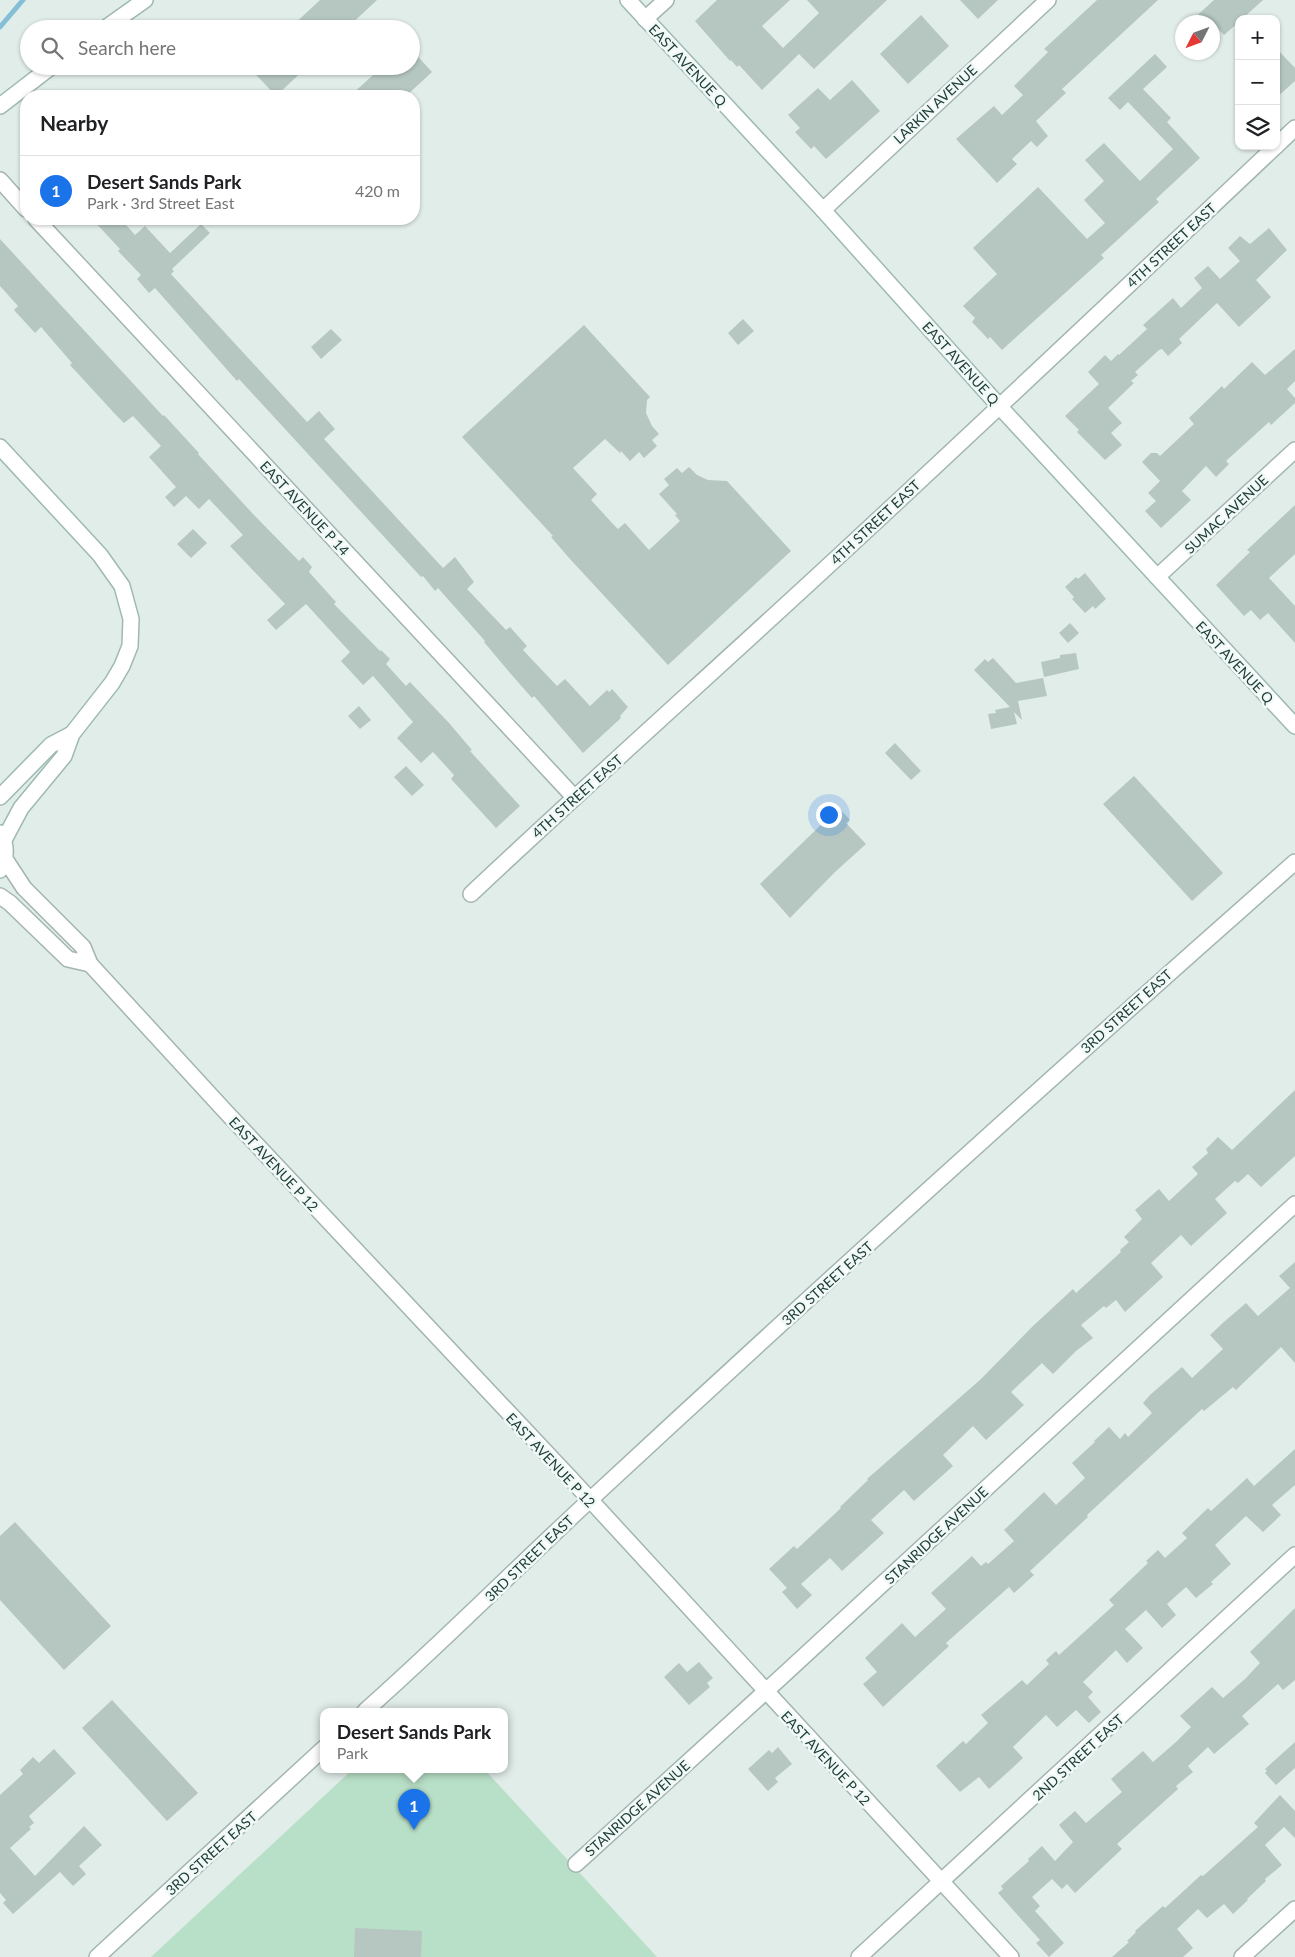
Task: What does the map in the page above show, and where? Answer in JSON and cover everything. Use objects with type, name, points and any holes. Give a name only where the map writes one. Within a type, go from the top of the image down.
[{"type":"street","points":[[117,20],[145,0]]},
{"type":"street","name":"EAST AVENUE Q","points":[[628,0],[823,210],[1000,407],[1295,726]]},
{"type":"street","points":[[645,19],[666,0]]},
{"type":"street","name":"LARKIN AVENUE","points":[[823,210],[1048,0]]},
{"type":"street","points":[[21,90],[40,75]]},
{"type":"street","points":[[0,106],[20,91]]},
{"type":"street","name":"4TH STREET EAST","points":[[1280,142],[1295,128]]},
{"type":"street","name":"4TH STREET EAST","points":[[471,894],[574,797],[686,697],[1000,407],[1272,150]]},
{"type":"street","points":[[0,180],[20,202]]},
{"type":"street","name":"EAST AVENUE P 14","points":[[42,225],[574,797]]},
{"type":"street","points":[[0,447],[100,555],[122,586],[131,619],[130,646],[122,666],[112,683],[72,734],[64,756],[21,808],[2,836],[6,849],[2,864]]},
{"type":"street","name":"SUMAC AVENUE","points":[[1157,578],[1295,450]]},
{"type":"street","points":[[0,797],[50,745],[72,734]]},
{"type":"street","name":"3RD STREET EAST","points":[[368,1708],[589,1500],[1092,1040],[1295,862]]},
{"type":"street","name":"EAST AVENUE P 12","points":[[2,864],[83,947],[90,964],[225,1111],[589,1500],[1011,1957]]},
{"type":"street","points":[[0,896],[10,903],[68,960],[90,964]]},
{"type":"street","name":"STANRIDGE AVENUE","points":[[576,1864],[1295,1204]]},
{"type":"street","name":"2ND STREET EAST","points":[[859,1957],[1295,1555]]},
{"type":"street","name":"3RD STREET EAST","points":[[97,1957],[320,1752]]},
{"type":"street","points":[[1242,1957],[1295,1909]]},
{"type":"green space","points":[[349,1773],[488,1773],[657,1957],[151,1957]]},
{"type":"building","points":[[320,0],[377,0],[356,20],[299,20]]},
{"type":"building","points":[[717,0],[790,0],[762,26],[783,48],[819,13],[807,0],[887,0],[814,69],[799,54],[762,90],[739,65],[737,67],[730,61],[695,21]]},
{"type":"building","points":[[960,0],[998,0],[978,19]]},
{"type":"building","points":[[1097,0],[1158,0],[1062,89],[1066,93],[1036,121],[1048,136],[1037,147],[1031,141],[1012,159],[1017,164],[997,183],[956,139],[994,106],[1002,115],[1023,95],[1014,86],[1048,52],[1044,49]]},
{"type":"building","points":[[1214,0],[1263,0],[1246,15],[1235,15],[1235,25],[1224,35],[1220,31],[1220,15],[1198,15]]},
{"type":"building","points":[[921,15],[949,46],[908,84],[880,54]]},
{"type":"building","points":[[1280,52],[1295,68],[1295,81],[1280,94]]},
{"type":"building","points":[[1155,54],[1167,67],[1143,89],[1171,118],[1167,122],[1200,158],[1156,199],[1159,202],[1101,255],[1104,258],[1002,350],[990,337],[988,339],[972,322],[975,318],[963,306],[997,274],[973,248],[1038,187],[1087,239],[1105,223],[1084,200],[1104,181],[1085,160],[1104,143],[1140,181],[1173,149],[1128,102],[1120,110],[1108,98]]},
{"type":"building","points":[[420,59],[432,72],[412,90],[357,90],[373,75],[420,75]]},
{"type":"building","points":[[256,75],[298,75],[282,90],[270,90]]},
{"type":"building","points":[[852,80],[880,111],[826,159],[814,146],[811,149],[795,132],[800,128],[788,115],[818,88],[830,100]]},
{"type":"building","points":[[98,225],[126,225],[135,235],[145,226],[170,253],[202,225],[210,233],[172,269],[174,271],[171,274],[307,422],[319,411],[335,429],[324,439],[443,568],[455,557],[474,582],[467,589],[506,630],[510,627],[527,646],[523,650],[557,686],[565,679],[590,706],[607,690],[609,692],[612,689],[628,707],[620,716],[621,718],[583,753],[534,696],[532,698],[510,673],[485,641],[438,588],[435,591],[423,576],[421,577],[239,379],[237,381],[155,288],[149,293],[137,279],[141,275],[118,251],[120,249]]},
{"type":"building","points":[[1269,228],[1287,250],[1256,280],[1271,297],[1239,327],[1217,303],[1179,339],[1182,343],[1168,356],[1162,349],[1159,350],[1135,372],[1138,375],[1131,381],[1134,383],[1108,408],[1122,423],[1111,433],[1122,445],[1105,460],[1077,432],[1079,430],[1065,416],[1099,384],[1088,372],[1105,355],[1111,361],[1119,355],[1147,329],[1143,325],[1173,298],[1181,308],[1202,288],[1194,278],[1208,266],[1220,279],[1240,261],[1228,248],[1240,236],[1250,244]]},
{"type":"building","points":[[0,239],[199,453],[253,514],[299,561],[303,557],[312,567],[309,572],[336,602],[334,604],[390,659],[386,664],[406,686],[410,682],[449,723],[472,750],[470,751],[520,806],[496,828],[451,779],[454,775],[433,752],[421,763],[397,738],[413,722],[373,676],[363,685],[341,661],[350,652],[306,604],[276,630],[267,620],[285,604],[230,546],[243,535],[209,499],[199,509],[186,496],[174,507],[165,497],[176,487],[149,457],[161,446],[133,416],[124,423],[70,365],[72,363],[41,327],[35,333],[14,310],[18,306],[0,286]]},
{"type":"building","points":[[743,319],[754,331],[738,345],[728,333]]},
{"type":"building","points":[[584,325],[650,397],[647,400],[646,413],[652,426],[659,434],[652,440],[657,446],[644,458],[639,452],[630,461],[621,451],[620,453],[605,439],[573,468],[597,494],[591,500],[618,529],[625,523],[649,550],[680,521],[675,515],[677,514],[659,494],[669,485],[664,479],[677,468],[682,473],[689,467],[697,475],[708,480],[727,481],[791,551],[668,665],[570,559],[551,537],[553,536],[462,437]]},
{"type":"building","points":[[331,329],[342,340],[321,359],[311,347]]},
{"type":"building","points":[[1295,349],[1295,381],[1287,389],[1295,398],[1295,403],[1271,425],[1269,422],[1226,461],[1229,464],[1216,477],[1206,466],[1182,491],[1191,500],[1161,528],[1145,511],[1156,501],[1148,493],[1160,481],[1142,462],[1151,453],[1157,453],[1160,456],[1194,424],[1189,418],[1222,386],[1224,389],[1252,362],[1265,375]]},
{"type":"building","points":[[1295,505],[1295,554],[1269,578],[1295,606],[1295,643],[1268,613],[1260,620],[1251,610],[1244,616],[1216,585],[1250,552],[1247,550]]},
{"type":"building","points":[[193,529],[207,543],[191,558],[177,544]]},
{"type":"building","points":[[1085,573],[1106,599],[1095,609],[1093,606],[1085,613],[1072,599],[1074,597],[1065,587],[1076,577],[1078,579]]},
{"type":"building","points":[[1070,623],[1079,633],[1068,643],[1059,633]]},
{"type":"building","points":[[1076,653],[1079,669],[1044,677],[1041,662],[1060,658],[1060,655]]},
{"type":"building","points":[[993,658],[1016,683],[1043,678],[1047,696],[1018,701],[1022,720],[1014,712],[1017,724],[991,729],[988,714],[996,713],[995,710],[1010,707],[974,670],[985,659],[988,662]]},
{"type":"building","points":[[359,706],[371,720],[360,729],[348,716]]},
{"type":"building","points":[[895,743],[921,771],[911,780],[885,753]]},
{"type":"building","points":[[406,766],[424,785],[412,796],[394,777]]},
{"type":"building","points":[[1134,776],[1223,873],[1192,901],[1103,804]]},
{"type":"building","points":[[837,806],[850,820],[846,823],[866,844],[835,872],[790,918],[760,884],[828,818],[826,816]]},
{"type":"building","points":[[1295,1090],[1295,1156],[1261,1187],[1248,1174],[1238,1183],[1235,1181],[1215,1199],[1227,1213],[1191,1246],[1181,1235],[1151,1263],[1163,1277],[1125,1312],[1116,1300],[1106,1308],[1104,1306],[1081,1325],[1093,1338],[1076,1351],[1053,1374],[1042,1363],[1011,1392],[1024,1405],[986,1440],[973,1426],[943,1455],[953,1466],[914,1501],[904,1490],[871,1520],[884,1533],[842,1571],[830,1558],[801,1584],[812,1595],[797,1609],[782,1592],[787,1588],[769,1569],[794,1546],[797,1549],[841,1508],[867,1479],[981,1379],[1033,1326],[1073,1289],[1076,1293],[1121,1252],[1120,1250],[1129,1242],[1124,1237],[1142,1219],[1135,1210],[1159,1189],[1169,1201],[1198,1174],[1192,1167],[1208,1153],[1206,1149],[1218,1137],[1232,1150]]},
{"type":"building","points":[[1295,1262],[1295,1363],[1281,1347],[1236,1390],[1233,1387],[1204,1411],[1202,1409],[1087,1515],[1088,1517],[1030,1571],[1034,1575],[1014,1593],[1009,1587],[946,1643],[949,1646],[883,1707],[863,1684],[877,1672],[865,1658],[902,1623],[915,1637],[946,1609],[931,1593],[972,1556],[981,1566],[986,1562],[988,1564],[1014,1541],[1004,1530],[1044,1492],[1056,1505],[1085,1478],[1072,1463],[1109,1427],[1120,1439],[1125,1433],[1128,1437],[1152,1413],[1143,1403],[1150,1395],[1182,1367],[1192,1378],[1223,1349],[1210,1335],[1225,1321],[1246,1303],[1258,1316],[1290,1288],[1279,1276]]},
{"type":"building","points":[[1295,1449],[1295,1485],[1272,1505],[1281,1515],[1263,1532],[1246,1516],[1215,1545],[1231,1564],[1211,1582],[1213,1584],[1196,1598],[1186,1587],[1167,1604],[1176,1615],[1162,1628],[1146,1610],[1125,1629],[1143,1648],[1127,1663],[1116,1650],[1083,1682],[1093,1692],[1088,1697],[1101,1712],[1089,1723],[1076,1710],[1057,1727],[1046,1715],[1013,1747],[1023,1758],[1008,1772],[989,1789],[979,1777],[960,1792],[936,1766],[963,1741],[966,1744],[988,1723],[981,1715],[1022,1680],[1027,1685],[1049,1664],[1046,1660],[1056,1651],[1059,1655],[1114,1605],[1109,1600],[1148,1563],[1146,1561],[1158,1550],[1165,1558],[1187,1538],[1182,1533],[1208,1508],[1211,1511],[1247,1478],[1254,1486]]},
{"type":"building","points":[[15,1522],[111,1626],[64,1670],[0,1600],[0,1536]]},
{"type":"building","points":[[1295,1608],[1295,1680],[1283,1690],[1278,1684],[1242,1716],[1249,1724],[1214,1754],[1208,1747],[1188,1766],[1193,1772],[1176,1786],[1178,1789],[1117,1844],[1122,1849],[1075,1893],[1067,1884],[1062,1889],[1052,1879],[1032,1897],[1040,1906],[1035,1911],[1064,1943],[1049,1957],[1036,1943],[1040,1940],[998,1893],[1003,1889],[1001,1886],[1029,1861],[1028,1859],[1042,1846],[1055,1861],[1073,1842],[1059,1825],[1075,1811],[1086,1823],[1122,1792],[1111,1779],[1143,1751],[1153,1762],[1191,1727],[1180,1716],[1212,1687],[1223,1698],[1245,1679],[1260,1663],[1250,1652]]},
{"type":"building","points":[[699,1662],[713,1678],[707,1683],[710,1687],[689,1705],[664,1677],[679,1663],[687,1672]]},
{"type":"building","points":[[112,1700],[198,1793],[167,1821],[82,1728]]},
{"type":"building","points":[[1295,1742],[1295,1768],[1276,1785],[1265,1773],[1267,1771],[1265,1769]]},
{"type":"building","points":[[778,1747],[792,1764],[775,1778],[778,1782],[768,1791],[748,1769],[769,1750],[772,1753]]},
{"type":"building","points":[[54,1749],[76,1773],[29,1816],[34,1823],[29,1827],[31,1829],[10,1848],[35,1876],[84,1826],[102,1845],[79,1866],[86,1874],[73,1886],[60,1872],[13,1914],[3,1903],[6,1900],[0,1893],[0,1795],[23,1774],[20,1770],[33,1757],[39,1763]]},
{"type":"building","points":[[1280,1795],[1295,1811],[1295,1838],[1284,1827],[1265,1845],[1282,1865],[1265,1879],[1266,1881],[1248,1900],[1233,1914],[1224,1904],[1207,1918],[1198,1909],[1177,1929],[1193,1948],[1183,1957],[1112,1957],[1129,1942],[1127,1941],[1135,1931],[1163,1906],[1165,1908],[1258,1827],[1254,1823]]},
{"type":"building","points":[[355,1928],[422,1931],[421,1957],[354,1957]]},
{"type":"waterway","points":[[0,27],[23,0]]},
{"type":"place","name":"Desert Sands Park","points":[[414,1830]]}]
